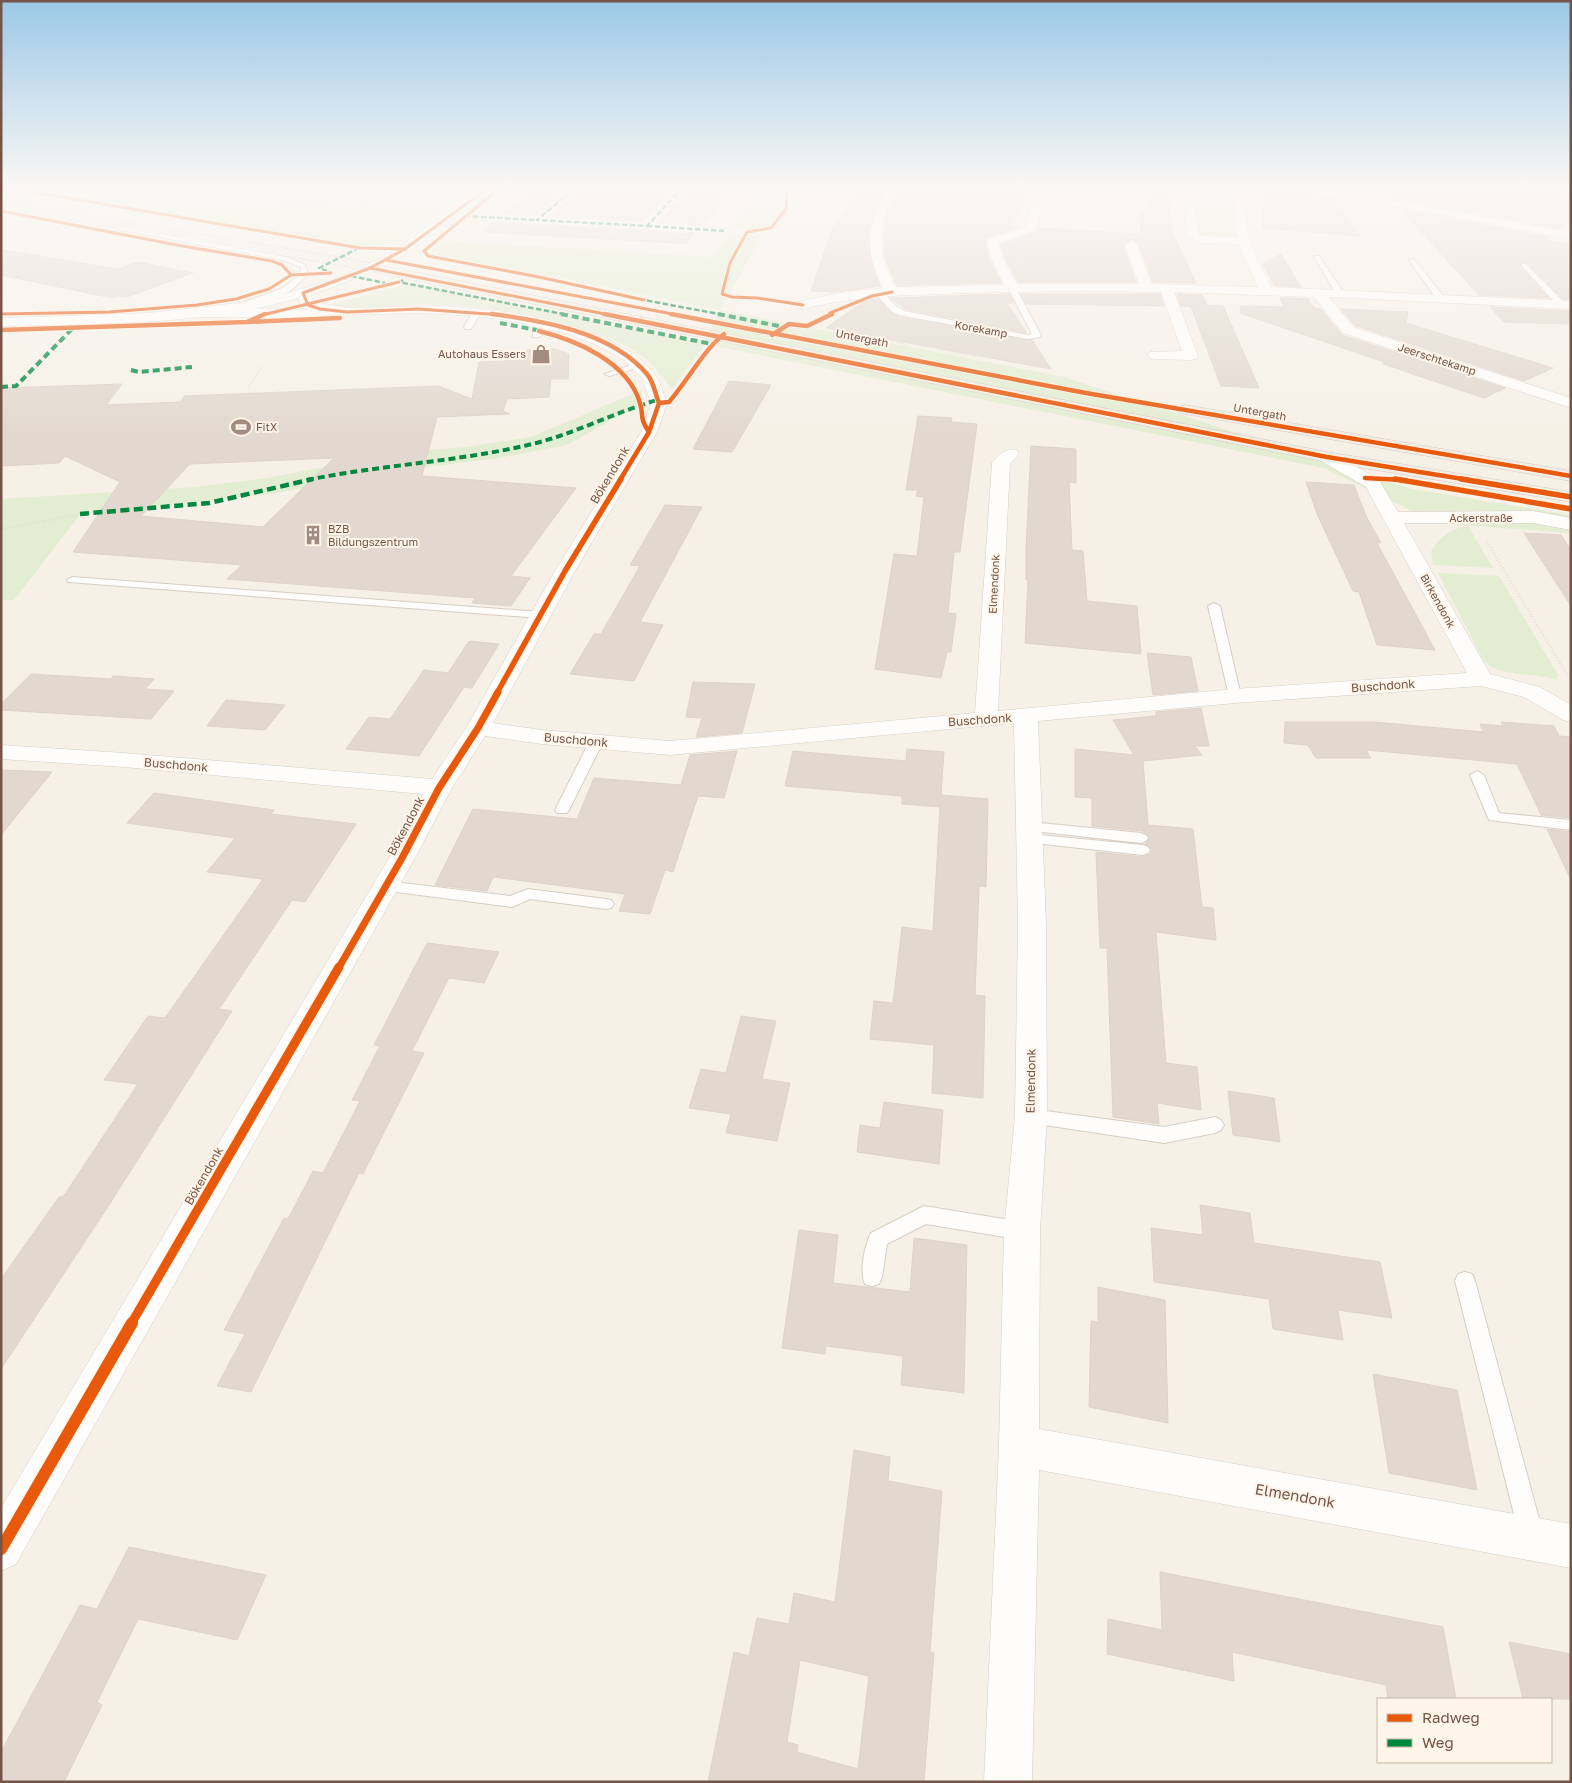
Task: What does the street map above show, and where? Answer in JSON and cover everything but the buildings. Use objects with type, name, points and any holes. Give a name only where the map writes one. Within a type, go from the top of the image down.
[{"type":"main road","points":[[381,270],[1327,457],[1571,497]]},
{"type":"main road","name":"Untergath","points":[[440,270],[1076,391],[1571,476]]},
{"type":"street","points":[[1,322],[177,315],[241,306],[303,293],[364,270]]},
{"type":"street","points":[[879,270],[885,293]]},
{"type":"street","points":[[1003,270],[1012,288]]},
{"type":"street","points":[[1140,270],[1147,288]]},
{"type":"street","points":[[1255,270],[1267,292]]},
{"type":"street","points":[[803,305],[823,298],[885,293],[1012,288],[1166,288],[1566,305]]},
{"type":"street","points":[[1155,355],[1191,356],[1166,288]]},
{"type":"street","name":"Bökendonk","points":[[1,1549],[386,886],[440,788],[478,728],[564,571],[649,432],[659,403],[648,375],[627,357],[606,344],[581,333],[473,320],[418,309],[316,309],[308,305],[303,293]]},
{"type":"street","name":"Jeerschtekamp","points":[[1319,294],[1348,330],[1571,403]]},
{"type":"street","name":"Bökendonk","points":[[177,315],[238,311],[296,314],[356,310]]},
{"type":"street","name":"Elmendonk","points":[[986,719],[1001,463],[1011,454]]},
{"type":"street","name":"Birkendonk","points":[[1327,457],[1373,484],[1482,679]]},
{"type":"street","name":"Ackerstraße","points":[[1392,518],[1533,517],[1571,524]]},
{"type":"street","points":[[1482,679],[1532,692],[1571,714]]},
{"type":"street","name":"Buschdonk","points":[[478,728],[542,737],[670,748],[1235,696],[1482,679]]},
{"type":"street","name":"Elmendonk","points":[[1008,1782],[1019,1446],[1022,1231],[1031,1116],[1032,924],[1026,716]]},
{"type":"street","name":"Buschdonk","points":[[1,752],[134,761],[440,788]]},
{"type":"street","name":"Elmendonk","points":[[1019,1446],[1551,1542]]},
{"type":"lane","points":[[241,306],[286,290],[306,275],[305,270]]},
{"type":"lane","points":[[1325,270],[1341,295]]},
{"type":"lane","points":[[1420,270],[1441,299]]},
{"type":"lane","points":[[1529,270],[1566,305]]},
{"type":"lane","name":"Korekamp","points":[[885,293],[894,309],[902,313],[1028,337],[1037,335],[1012,288]]},
{"type":"lane","points":[[609,374],[637,366]]},
{"type":"lane","points":[[72,580],[541,615]]},
{"type":"lane","points":[[1214,606],[1235,696]]},
{"type":"lane","points":[[562,810],[596,742]]},
{"type":"lane","points":[[1476,774],[1494,817],[1571,825]]},
{"type":"lane","points":[[1030,833],[1142,844]]},
{"type":"lane","points":[[386,886],[512,902],[528,894],[606,904]]},
{"type":"lane","points":[[1031,1116],[1164,1135],[1215,1125]]},
{"type":"lane","points":[[872,1277],[878,1239],[924,1215],[1022,1231]]},
{"type":"lane","points":[[1465,1282],[1551,1542]]},
{"type":"path","points":[[868,337],[902,313]]},
{"type":"path","points":[[832,330],[909,345]]},
{"type":"path","points":[[248,388],[263,365]]},
{"type":"path","points":[[1,529],[80,514]]},
{"type":"path","points":[[1473,518],[1571,681]]},
{"type":"green space","points":[[514,270],[743,270],[720,310],[1064,377],[1411,489],[1571,515],[1571,533],[1437,523],[1324,468],[705,344],[672,389],[647,360],[626,346],[571,325],[540,317],[449,305],[412,304],[347,309],[324,306],[409,284],[704,343],[719,310]]},
{"type":"green space","points":[[642,390],[640,404],[567,445],[493,459],[391,471],[276,493],[160,506],[82,512],[14,600],[1,600],[1,499],[196,487],[267,478],[403,452],[466,447],[531,437]]},
{"type":"green space","points":[[1468,526],[1493,568],[1433,565],[1431,551],[1438,541],[1451,531]]},
{"type":"green space","points":[[1438,573],[1499,576],[1558,675],[1557,680],[1499,670],[1484,661]]},
{"type":"marked path","points":[[351,276],[385,283]]},
{"type":"marked path","points":[[403,280],[399,282],[712,344]]},
{"type":"marked path","points":[[639,299],[784,327]]},
{"type":"marked path","points":[[500,323],[542,331]]},
{"type":"marked path","points":[[1,387],[16,386],[73,328]]},
{"type":"marked path","points":[[131,370],[139,372],[192,367]]},
{"type":"marked path","points":[[80,514],[190,506],[349,472],[507,450],[545,441],[657,400]]},
{"type":"cycle path","points":[[287,270],[291,275],[331,273]]},
{"type":"cycle path","points":[[1,1549],[402,858],[439,788],[478,728],[565,571],[649,432],[659,403],[648,375],[629,357],[604,343],[574,331],[541,322],[474,312],[418,309],[347,312],[320,309],[308,305],[303,293],[364,270]]},
{"type":"cycle path","points":[[381,270],[1327,457],[1571,497]]},
{"type":"cycle path","points":[[440,270],[1086,393],[1571,476]]},
{"type":"cycle path","points":[[501,270],[644,300]]},
{"type":"cycle path","points":[[728,270],[722,294],[732,297],[757,298],[803,305]]},
{"type":"cycle path","points":[[1,314],[153,310],[197,305],[236,299],[269,289],[291,275]]},
{"type":"cycle path","points":[[340,318],[247,322],[265,314],[319,303],[399,282]]},
{"type":"cycle path","points":[[772,335],[789,324],[807,326],[833,315],[830,313],[872,296],[892,292]]},
{"type":"cycle path","points":[[1,330],[247,322]]},
{"type":"cycle path","points":[[539,331],[584,346],[611,364],[632,388],[640,403],[643,423],[649,432]]},
{"type":"cycle path","points":[[659,403],[669,402],[687,381],[712,344],[724,334]]},
{"type":"cycle path","points":[[1365,478],[1395,479],[1571,509]]},
{"type":"place","name":"Autohaus Essers","points":[[541,354]]},
{"type":"place","name":"FitX","points":[[241,427]]},
{"type":"place","name":"BZB Bildungszentrum","points":[[313,535]]}]
